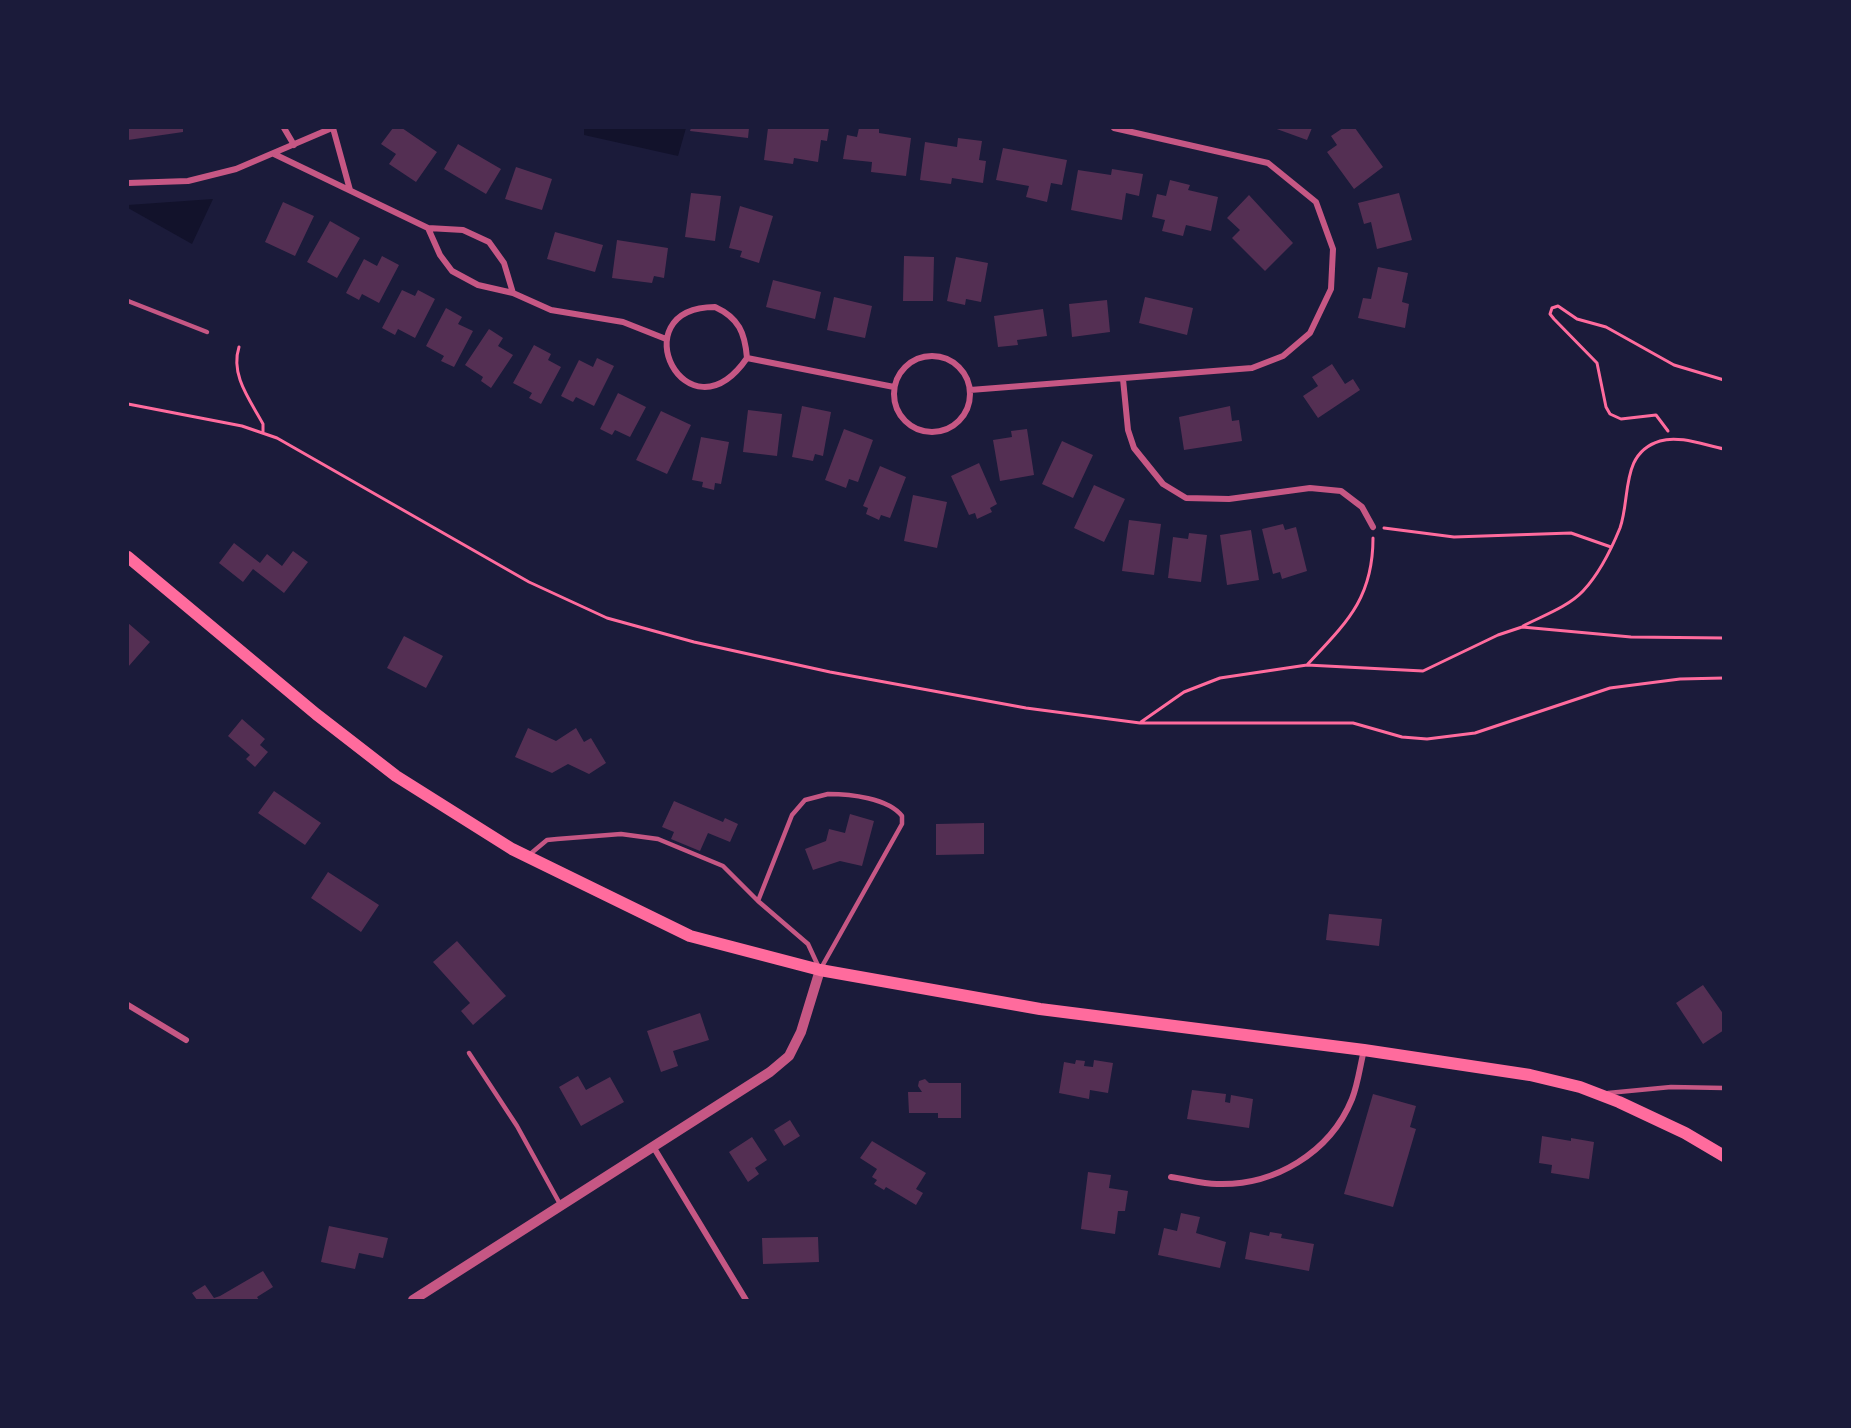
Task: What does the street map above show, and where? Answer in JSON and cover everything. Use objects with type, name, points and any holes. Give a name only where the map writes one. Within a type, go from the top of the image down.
[{"type":"main road","points":[[128,557],[316,714],[396,776],[526,857],[690,936],[820,970],[1040,1009],[1364,1050],[1530,1075],[1599,1094],[1685,1133],[1724,1156]]},
{"type":"street","points":[[284,128],[294,145]]},
{"type":"street","points":[[128,183],[188,181],[236,170],[332,128],[350,190]]},
{"type":"street","points":[[970,390],[1252,368],[1283,356],[1310,333],[1331,289],[1333,249],[1316,202],[1268,163],[1114,128]]},
{"type":"street","points":[[274,154],[428,228],[463,230],[489,242],[504,263],[513,293]]},
{"type":"street","points":[[428,228],[440,255],[453,271],[478,285],[513,293],[551,310],[623,322],[666,339]]},
{"type":"street","points":[[696,308],[715,308],[728,313],[739,324],[745,337],[747,358],[729,380],[716,386],[700,387],[687,383],[670,366],[666,353],[666,339],[674,322],[684,313],[696,308]]},
{"type":"street","points":[[927,356],[939,356],[955,364],[967,378],[970,390],[969,403],[964,415],[955,424],[943,430],[930,432],[918,430],[906,423],[898,412],[894,400],[894,387],[905,366],[927,356]]},
{"type":"street","points":[[747,358],[894,387]]},
{"type":"street","points":[[1123,379],[1128,430],[1134,448],[1163,484],[1186,498],[1229,499],[1310,488],[1341,491],[1362,507],[1373,527]]},
{"type":"street","points":[[413,1300],[770,1072],[789,1056],[801,1032],[820,970]]},
{"type":"street","points":[[128,1005],[186,1040]]},
{"type":"street","points":[[1172,1177],[1216,1184],[1250,1181],[1273,1176],[1297,1164],[1318,1148],[1343,1117],[1352,1099],[1364,1050]]},
{"type":"street","points":[[654,1148],[746,1300]]},
{"type":"lane","points":[[128,301],[207,332]]},
{"type":"lane","points":[[758,901],[792,815],[805,800],[816,795],[842,794],[864,798],[898,811],[902,816],[902,824],[820,970]]},
{"type":"lane","points":[[526,857],[547,840],[557,838],[621,834],[650,836],[723,866],[758,901],[808,944],[820,970]]},
{"type":"lane","points":[[469,1053],[517,1126],[562,1206]]},
{"type":"lane","points":[[1599,1094],[1671,1087],[1724,1088]]},
{"type":"path","points":[[1668,431],[1656,415],[1621,419],[1610,414],[1606,407],[1597,363],[1554,319],[1550,314],[1552,308],[1558,306],[1577,319],[1606,327],[1674,365],[1724,380]]},
{"type":"path","points":[[239,347],[236,365],[239,378],[263,424],[263,432]]},
{"type":"path","points":[[128,404],[263,432],[296,447],[529,582],[607,618],[694,642],[830,672],[1026,708],[1140,723],[1347,723],[1365,725],[1413,739],[1439,739],[1475,733],[1610,688],[1680,679],[1724,678]]},
{"type":"path","points":[[1140,723],[1184,692],[1220,678],[1307,665],[1423,671],[1498,635],[1522,627],[1576,598],[1584,590],[1611,547],[1621,525],[1629,473],[1633,462],[1641,452],[1659,441],[1676,439],[1724,449]]},
{"type":"path","points":[[1307,665],[1361,601],[1373,564],[1373,527],[1454,537],[1571,533],[1611,547]]},
{"type":"path","points":[[1522,627],[1631,637],[1724,638]]},
{"type":"shaded area","points":[[584,128],[686,128],[678,156],[584,135]]},
{"type":"shaded area","points":[[213,199],[192,244],[128,208],[128,205]]},
{"type":"building","points":[[128,128],[183,128],[183,132],[128,140]]},
{"type":"building","points":[[393,128],[402,128],[437,152],[416,182],[389,164],[396,154],[381,144]]},
{"type":"building","points":[[691,128],[749,128],[748,138],[690,131]]},
{"type":"building","points":[[768,128],[829,128],[827,141],[821,140],[818,162],[794,158],[793,164],[764,160]]},
{"type":"building","points":[[859,128],[879,128],[879,133],[911,138],[906,176],[871,172],[872,162],[843,159],[847,135],[857,137]]},
{"type":"building","points":[[1274,128],[1312,128],[1307,140]]},
{"type":"building","points":[[1343,128],[1355,128],[1383,167],[1354,189],[1327,152],[1337,145],[1331,136]]},
{"type":"building","points":[[958,138],[982,141],[979,160],[986,161],[983,183],[952,178],[951,184],[920,180],[925,142],[957,147]]},
{"type":"building","points":[[458,144],[501,169],[486,194],[444,169]]},
{"type":"building","points":[[1003,148],[1067,160],[1062,185],[1051,183],[1047,202],[1026,197],[1029,186],[996,180]]},
{"type":"building","points":[[516,167],[552,179],[542,210],[505,199]]},
{"type":"building","points":[[1112,169],[1143,174],[1139,196],[1126,193],[1122,220],[1071,210],[1078,170],[1111,175]]},
{"type":"building","points":[[1170,180],[1190,185],[1188,190],[1218,197],[1211,231],[1186,225],[1183,236],[1162,231],[1165,220],[1152,217],[1157,194],[1166,196]]},
{"type":"building","points":[[691,193],[721,196],[715,241],[685,237]]},
{"type":"building","points":[[1399,193],[1412,240],[1377,249],[1371,222],[1364,224],[1358,203]]},
{"type":"building","points":[[1249,195],[1293,243],[1265,271],[1232,238],[1240,230],[1227,218]]},
{"type":"building","points":[[283,202],[314,216],[295,256],[265,242]]},
{"type":"building","points":[[740,206],[773,216],[759,263],[740,257],[742,251],[729,248]]},
{"type":"building","points":[[330,221],[360,238],[337,278],[307,262]]},
{"type":"building","points":[[555,232],[603,245],[595,272],[547,259]]},
{"type":"building","points":[[617,240],[668,248],[664,278],[654,276],[652,283],[612,278]]},
{"type":"building","points":[[382,256],[399,265],[379,303],[362,294],[359,300],[346,293],[364,259],[377,266]]},
{"type":"building","points":[[904,256],[934,257],[933,301],[903,301]]},
{"type":"building","points":[[956,257],[988,263],[981,302],[966,299],[965,305],[947,301]]},
{"type":"building","points":[[1378,267],[1408,273],[1402,302],[1409,304],[1405,328],[1358,318],[1363,298],[1371,299]]},
{"type":"building","points":[[773,280],[821,292],[815,319],[766,307]]},
{"type":"building","points":[[402,290],[415,296],[418,290],[435,299],[415,338],[398,329],[395,335],[382,328]]},
{"type":"building","points":[[834,297],[872,306],[865,338],[827,330]]},
{"type":"building","points":[[1145,297],[1193,308],[1187,335],[1139,323]]},
{"type":"building","points":[[1107,300],[1110,332],[1072,337],[1069,304]]},
{"type":"building","points":[[446,308],[462,317],[458,324],[473,331],[454,367],[441,361],[444,356],[426,346]]},
{"type":"building","points":[[1043,309],[1047,336],[1017,340],[1018,345],[998,347],[994,316]]},
{"type":"building","points":[[489,329],[503,338],[498,346],[513,355],[491,388],[481,381],[483,377],[465,365]]},
{"type":"building","points":[[534,345],[551,354],[548,360],[561,367],[541,404],[529,398],[532,393],[513,383]]},
{"type":"building","points":[[597,358],[614,366],[594,406],[576,397],[573,402],[561,396],[579,360],[593,367]]},
{"type":"building","points":[[1332,364],[1345,384],[1353,379],[1360,390],[1318,418],[1303,396],[1318,386],[1312,377]]},
{"type":"building","points":[[618,393],[646,407],[630,437],[615,430],[612,435],[600,429]]},
{"type":"building","points":[[802,406],[831,412],[823,456],[815,454],[813,461],[792,457]]},
{"type":"building","points":[[1230,406],[1232,421],[1239,420],[1242,441],[1184,450],[1179,417]]},
{"type":"building","points":[[748,410],[782,414],[777,456],[743,452]]},
{"type":"building","points":[[661,411],[691,425],[667,474],[636,460]]},
{"type":"building","points":[[844,429],[873,440],[858,482],[849,479],[846,488],[825,480]]},
{"type":"building","points":[[1027,429],[1034,475],[1000,481],[993,440],[1012,437],[1011,431]]},
{"type":"building","points":[[701,437],[729,442],[721,484],[715,483],[714,490],[702,487],[703,482],[692,480]]},
{"type":"building","points":[[1062,441],[1093,455],[1073,498],[1042,484]]},
{"type":"building","points":[[979,463],[997,504],[990,508],[992,512],[977,519],[975,513],[969,515],[951,476]]},
{"type":"building","points":[[880,466],[906,477],[890,518],[881,515],[879,520],[866,514],[868,508],[863,506]]},
{"type":"building","points":[[1094,485],[1125,499],[1104,542],[1074,528]]},
{"type":"building","points":[[913,495],[947,502],[937,548],[904,541]]},
{"type":"building","points":[[1129,520],[1161,524],[1154,575],[1122,571]]},
{"type":"building","points":[[1283,524],[1285,530],[1296,527],[1307,571],[1282,579],[1280,572],[1273,574],[1262,529]]},
{"type":"building","points":[[1251,530],[1259,580],[1227,585],[1220,535]]},
{"type":"building","points":[[1189,533],[1207,535],[1201,582],[1168,578],[1173,537],[1188,539]]},
{"type":"building","points":[[234,543],[260,563],[267,554],[282,566],[293,551],[308,562],[284,593],[253,569],[243,582],[219,563]]},
{"type":"building","points":[[128,623],[150,642],[128,667]]},
{"type":"building","points":[[404,636],[443,656],[426,688],[387,668]]},
{"type":"building","points":[[242,719],[265,739],[260,745],[268,752],[255,767],[246,759],[250,755],[228,736]]},
{"type":"building","points":[[528,728],[556,741],[576,728],[584,742],[591,738],[606,763],[589,774],[568,764],[552,773],[515,757]]},
{"type":"building","points":[[274,791],[321,823],[305,845],[258,813]]},
{"type":"building","points":[[674,801],[723,822],[725,818],[738,824],[730,842],[708,833],[700,851],[671,839],[674,832],[662,827]]},
{"type":"building","points":[[850,814],[874,821],[862,866],[840,861],[813,870],[805,849],[826,841],[829,829],[845,833]]},
{"type":"building","points":[[984,823],[984,854],[936,855],[936,824]]},
{"type":"building","points":[[328,872],[379,905],[361,932],[311,898]]},
{"type":"building","points":[[1329,914],[1382,919],[1379,946],[1326,940]]},
{"type":"building","points":[[457,941],[506,996],[473,1025],[461,1011],[470,1003],[433,962]]},
{"type":"building","points":[[1703,985],[1724,1015],[1724,1030],[1703,1044],[1676,1003]]},
{"type":"building","points":[[700,1013],[709,1040],[673,1051],[678,1066],[661,1072],[647,1031]]},
{"type":"building","points":[[1076,1060],[1085,1061],[1084,1066],[1093,1067],[1094,1060],[1113,1063],[1108,1093],[1090,1090],[1089,1099],[1059,1093],[1064,1062],[1075,1064]]},
{"type":"building","points":[[578,1076],[586,1090],[610,1077],[624,1102],[581,1126],[559,1087]]},
{"type":"building","points":[[925,1079],[929,1083],[961,1083],[961,1118],[938,1118],[938,1113],[909,1113],[908,1092],[922,1092],[918,1086],[919,1081]]},
{"type":"building","points":[[1192,1090],[1226,1094],[1225,1102],[1230,1103],[1231,1095],[1253,1099],[1249,1128],[1187,1119]]},
{"type":"building","points":[[1373,1094],[1416,1106],[1410,1127],[1416,1129],[1393,1207],[1344,1194]]},
{"type":"building","points":[[790,1120],[800,1136],[784,1146],[774,1130]]},
{"type":"building","points":[[1542,1136],[1594,1142],[1589,1179],[1551,1173],[1552,1165],[1539,1163]]},
{"type":"building","points":[[752,1137],[767,1160],[755,1168],[759,1174],[748,1182],[729,1152]]},
{"type":"building","points":[[872,1141],[926,1173],[916,1189],[923,1193],[916,1205],[886,1187],[884,1190],[874,1184],[877,1180],[872,1177],[877,1169],[860,1158]]},
{"type":"building","points":[[1088,1172],[1111,1175],[1109,1188],[1128,1191],[1125,1211],[1118,1211],[1115,1234],[1081,1229]]},
{"type":"building","points":[[1181,1213],[1200,1217],[1196,1233],[1226,1242],[1220,1268],[1158,1255],[1164,1228],[1177,1231]]},
{"type":"building","points":[[329,1226],[388,1238],[383,1258],[359,1253],[355,1269],[321,1262]]},
{"type":"building","points":[[1250,1232],[1269,1236],[1270,1232],[1282,1234],[1281,1238],[1314,1244],[1309,1271],[1245,1259]]},
{"type":"building","points":[[818,1237],[819,1262],[763,1264],[762,1238]]},
{"type":"building","points":[[263,1271],[273,1287],[257,1297],[259,1300],[197,1300],[192,1293],[205,1285],[214,1298]]}]
